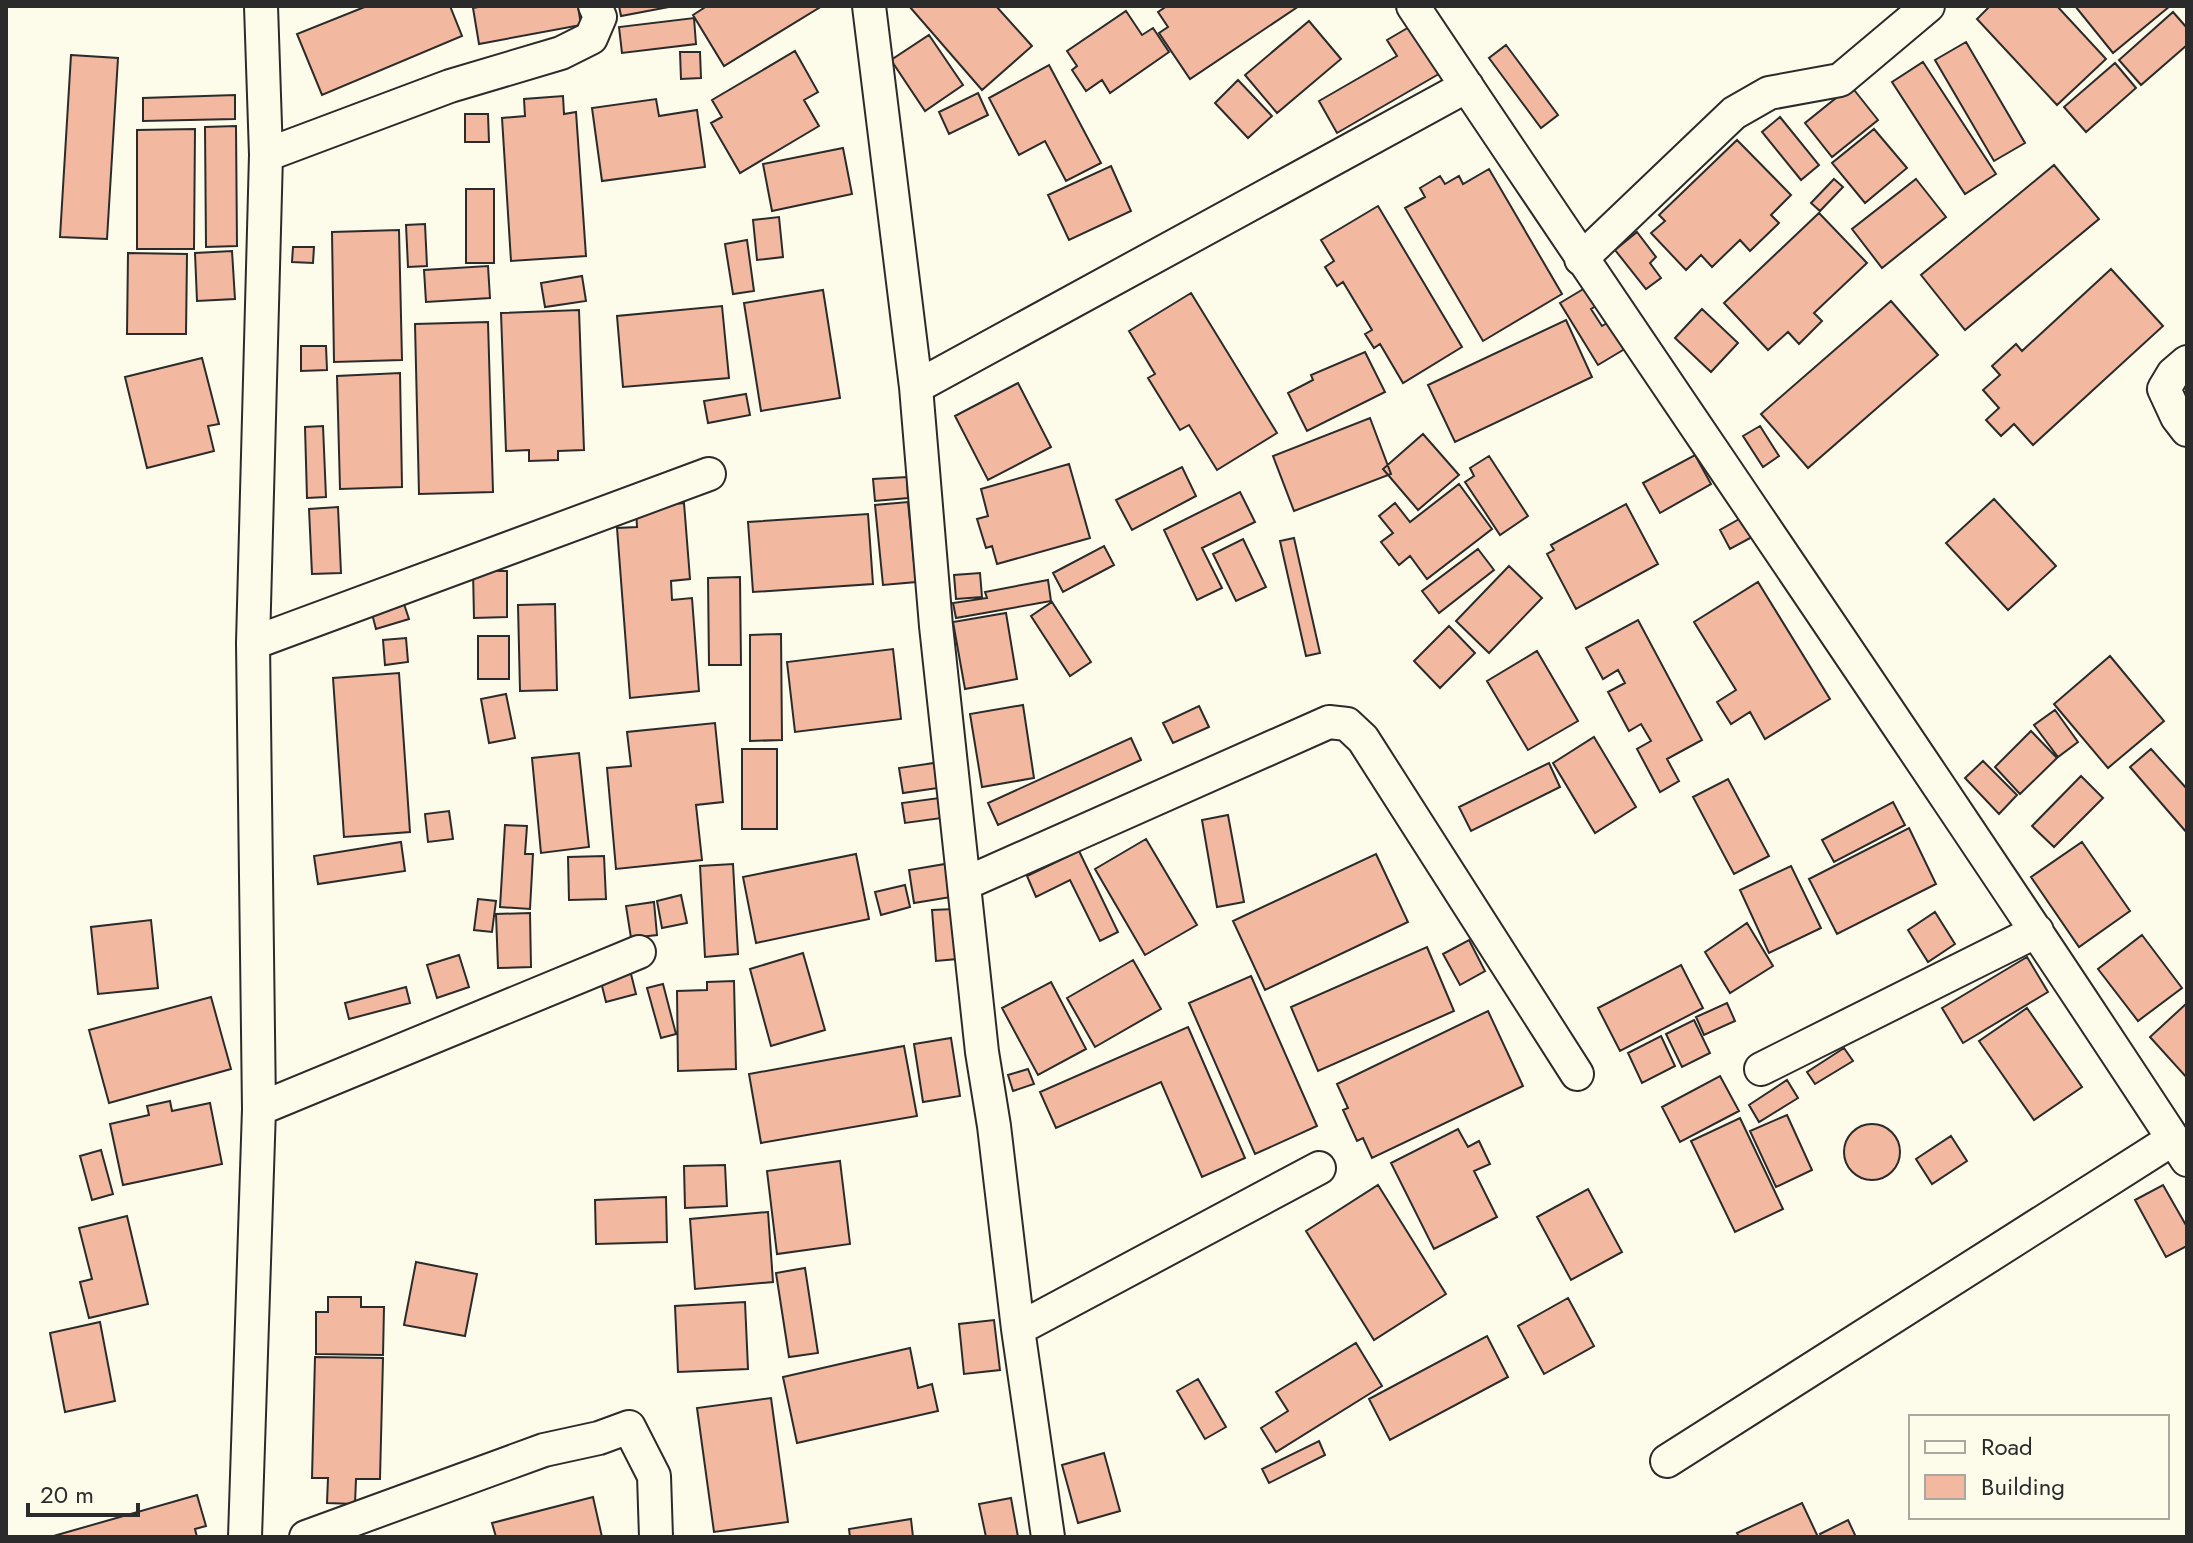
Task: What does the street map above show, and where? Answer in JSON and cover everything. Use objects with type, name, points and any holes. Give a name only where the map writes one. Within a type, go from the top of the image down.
[{"type":"street","points":[[245,1537],[259,1109],[253,643],[266,155],[261,6]]},
{"type":"street","points":[[266,155],[450,86],[561,53],[591,38],[600,17],[595,6]]},
{"type":"street","points":[[869,6],[916,387],[936,626],[982,1052],[1048,1537]]},
{"type":"street","points":[[1413,6],[2037,931],[2180,1150],[1667,1461]]},
{"type":"street","points":[[1581,259],[1734,113],[1769,93],[1840,80],[1928,6]]},
{"type":"street","points":[[916,387],[1467,86]]},
{"type":"street","points":[[2187,362],[2173,374],[2164,389],[2187,430]]},
{"type":"street","points":[[253,643],[709,474]]},
{"type":"street","points":[[964,884],[1329,722],[1347,724],[1363,739],[1577,1074]]},
{"type":"street","points":[[1761,1069],[2037,931]]},
{"type":"street","points":[[259,1109],[639,952]]},
{"type":"street","points":[[1018,1329],[1319,1168]]},
{"type":"street","points":[[306,1537],[544,1450],[599,1438],[629,1427],[654,1476],[656,1537]]},
{"type":"building","points":[[367,6],[450,6],[462,36],[322,95],[297,34]]},
{"type":"building","points":[[578,6],[581,25],[479,44],[473,8]]},
{"type":"building","points":[[619,6],[674,6],[621,16]]},
{"type":"building","points":[[707,6],[822,6],[724,66],[693,15]]},
{"type":"building","points":[[909,6],[996,6],[1032,46],[982,90]]},
{"type":"building","points":[[1167,6],[1299,6],[1190,79],[1159,33],[1168,27],[1158,12]]},
{"type":"building","points":[[1990,6],[2057,6],[2106,59],[2057,105],[1977,19]]},
{"type":"building","points":[[2075,6],[2170,6],[2113,53]]},
{"type":"building","points":[[1126,11],[1142,35],[1153,28],[1169,52],[1110,93],[1102,80],[1086,91],[1072,70],[1077,66],[1067,51]]},
{"type":"building","points":[[2173,12],[2187,28],[2187,45],[2141,85],[2119,60]]},
{"type":"building","points":[[694,18],[696,44],[622,53],[619,27]]},
{"type":"building","points":[[1309,21],[1341,59],[1277,113],[1245,75]]},
{"type":"building","points":[[1416,23],[1444,71],[1337,133],[1319,101],[1397,56],[1387,40]]},
{"type":"building","points":[[929,35],[963,85],[925,111],[891,60]]},
{"type":"building","points":[[1966,42],[2025,143],[1994,161],[1935,60]]},
{"type":"building","points":[[1506,45],[1558,115],[1541,128],[1489,58]]},
{"type":"building","points":[[795,51],[818,92],[804,100],[819,126],[740,173],[711,123],[722,117],[712,100]]},
{"type":"building","points":[[680,52],[700,52],[701,78],[681,79]]},
{"type":"building","points":[[71,55],[118,58],[107,239],[60,237]]},
{"type":"building","points":[[1923,62],[1996,174],[1965,194],[1892,82]]},
{"type":"building","points":[[2115,63],[2136,88],[2086,132],[2064,107]]},
{"type":"building","points":[[1049,65],[1101,163],[1066,181],[1045,141],[1019,155],[989,98]]},
{"type":"building","points":[[1238,80],[1272,116],[1248,138],[1215,103]]},
{"type":"building","points":[[1851,86],[1878,120],[1832,157],[1805,123]]},
{"type":"building","points":[[978,93],[988,115],[949,134],[939,112]]},
{"type":"building","points":[[235,95],[235,119],[143,121],[143,98]]},
{"type":"building","points":[[563,96],[564,114],[576,112],[586,256],[511,261],[502,118],[525,116],[524,99]]},
{"type":"building","points":[[656,99],[659,116],[697,110],[705,167],[602,181],[592,108]]},
{"type":"building","points":[[465,114],[488,114],[489,142],[465,142]]},
{"type":"building","points":[[1780,117],[1819,165],[1801,180],[1762,132]]},
{"type":"building","points":[[236,126],[237,246],[206,247],[205,127]]},
{"type":"building","points":[[195,129],[194,249],[137,249],[137,130]]},
{"type":"building","points":[[1874,129],[1907,168],[1865,203],[1832,163]]},
{"type":"building","points":[[1737,140],[1791,195],[1771,215],[1779,223],[1750,251],[1740,240],[1712,267],[1701,255],[1686,270],[1651,233],[1665,221],[1659,215]]},
{"type":"building","points":[[843,148],[852,194],[772,211],[763,164]]},
{"type":"building","points":[[2054,165],[2099,219],[1965,330],[1921,275]]},
{"type":"building","points":[[1111,166],[1131,211],[1069,240],[1048,195]]},
{"type":"building","points":[[1489,169],[1562,294],[1483,341],[1405,208],[1425,197],[1420,188],[1440,176],[1445,184],[1459,176],[1463,184]]},
{"type":"building","points":[[1834,179],[1843,187],[1820,211],[1811,203]]},
{"type":"building","points":[[1916,179],[1946,217],[1882,268],[1852,229]]},
{"type":"building","points":[[466,189],[494,189],[494,263],[466,263]]},
{"type":"building","points":[[1378,206],[1462,347],[1403,383],[1380,344],[1374,348],[1365,334],[1372,330],[1343,282],[1337,286],[1325,267],[1334,261],[1321,240]]},
{"type":"building","points":[[1819,213],[1867,263],[1814,313],[1822,321],[1799,344],[1788,332],[1768,350],[1724,303]]},
{"type":"building","points":[[779,217],[783,257],[757,260],[753,220]]},
{"type":"building","points":[[425,224],[427,266],[408,267],[406,225]]},
{"type":"building","points":[[399,230],[402,360],[334,362],[332,232]]},
{"type":"building","points":[[1637,232],[1656,257],[1650,263],[1661,278],[1646,289],[1615,250]]},
{"type":"building","points":[[747,240],[754,291],[733,294],[725,244]]},
{"type":"building","points":[[293,247],[314,247],[313,263],[292,262]]},
{"type":"building","points":[[232,251],[235,299],[197,301],[195,253]]},
{"type":"building","points":[[128,253],[187,254],[186,334],[127,334]]},
{"type":"building","points":[[488,266],[490,298],[426,302],[424,270]]},
{"type":"building","points":[[2111,269],[2163,326],[2033,445],[2014,424],[2001,436],[1986,420],[1999,408],[1983,390],[2000,375],[1992,366],[2016,344],[2022,351]]},
{"type":"building","points":[[582,276],[586,301],[545,307],[541,283]]},
{"type":"building","points":[[1590,285],[1601,303],[1591,309],[1602,326],[1612,320],[1628,347],[1598,365],[1560,303]]},
{"type":"building","points":[[823,290],[840,398],[761,411],[744,303]]},
{"type":"building","points":[[1191,293],[1277,433],[1217,470],[1189,425],[1180,430],[1148,378],[1155,374],[1129,331]]},
{"type":"building","points":[[1891,301],[1938,355],[1808,468],[1761,414]]},
{"type":"building","points":[[722,306],[729,378],[623,387],[617,316]]},
{"type":"building","points":[[1702,309],[1738,343],[1711,372],[1675,338]]},
{"type":"building","points":[[579,310],[584,450],[558,451],[558,460],[529,461],[529,450],[506,451],[501,313]]},
{"type":"building","points":[[1566,320],[1592,377],[1455,442],[1428,385]]},
{"type":"building","points":[[488,322],[493,492],[419,494],[415,324]]},
{"type":"building","points":[[301,346],[326,346],[327,370],[301,371]]},
{"type":"building","points":[[1365,352],[1385,392],[1307,431],[1288,393],[1313,380],[1311,375]]},
{"type":"building","points":[[202,358],[219,424],[208,426],[214,451],[147,468],[125,377]]},
{"type":"building","points":[[400,373],[402,487],[340,489],[337,376]]},
{"type":"building","points":[[1018,383],[1051,447],[988,480],[955,416]]},
{"type":"building","points":[[746,394],[750,415],[708,423],[704,401]]},
{"type":"building","points":[[1370,418],[1391,474],[1294,511],[1273,456]]},
{"type":"building","points":[[323,426],[326,497],[307,498],[305,427]]},
{"type":"building","points":[[1760,426],[1779,456],[1763,467],[1743,436]]},
{"type":"building","points":[[1423,434],[1459,475],[1418,510],[1383,469]]},
{"type":"building","points":[[1695,455],[1711,484],[1660,513],[1643,483]]},
{"type":"building","points":[[1489,456],[1528,516],[1500,535],[1465,482],[1474,476],[1470,468]]},
{"type":"building","points":[[1069,464],[1090,538],[997,564],[992,546],[986,548],[977,519],[988,516],[981,489]]},
{"type":"building","points":[[1182,467],[1196,496],[1132,530],[1116,500]]},
{"type":"building","points":[[907,477],[908,498],[875,501],[873,479]]},
{"type":"building","points":[[1459,484],[1492,529],[1427,579],[1410,556],[1399,565],[1381,542],[1393,533],[1379,516],[1395,503],[1410,522]]},
{"type":"building","points":[[1240,492],[1255,522],[1202,548],[1222,588],[1197,600],[1164,530]]},
{"type":"building","points":[[1994,499],[2056,566],[2008,610],[1946,543]]},
{"type":"building","points":[[908,502],[916,582],[883,585],[875,505]]},
{"type":"building","points":[[684,503],[690,579],[671,581],[672,600],[692,598],[699,691],[630,698],[617,528],[637,527],[636,508]]},
{"type":"building","points":[[1626,504],[1658,564],[1576,609],[1547,554],[1554,550],[1551,545]]},
{"type":"building","points":[[338,507],[341,573],[312,574],[309,509]]},
{"type":"building","points":[[868,514],[873,584],[753,592],[748,522]]},
{"type":"building","points":[[1741,518],[1752,537],[1730,549],[1720,530]]},
{"type":"building","points":[[1294,538],[1320,653],[1306,656],[1280,541]]},
{"type":"building","points":[[1243,539],[1266,587],[1236,601],[1213,554]]},
{"type":"building","points":[[1104,546],[1114,565],[1063,592],[1053,573]]},
{"type":"building","points":[[1478,549],[1494,570],[1439,613],[1422,591]]},
{"type":"building","points":[[1509,566],[1542,598],[1489,653],[1456,621]]},
{"type":"building","points":[[473,571],[507,571],[507,617],[474,618]]},
{"type":"building","points":[[980,573],[982,597],[956,599],[954,575]]},
{"type":"building","points":[[740,577],[741,665],[709,665],[708,578]]},
{"type":"building","points":[[1048,580],[1051,601],[956,618],[953,603],[987,598],[985,592]]},
{"type":"building","points":[[1758,582],[1830,699],[1765,739],[1750,712],[1731,724],[1717,702],[1736,690],[1694,622]]},
{"type":"building","points":[[1052,602],[1091,662],[1070,676],[1031,616]]},
{"type":"building","points":[[404,604],[409,619],[376,629],[372,614]]},
{"type":"building","points":[[555,604],[557,690],[520,691],[518,605]]},
{"type":"building","points":[[1006,613],[1017,679],[965,689],[953,622]]},
{"type":"building","points":[[1638,620],[1702,740],[1667,759],[1679,781],[1660,792],[1637,749],[1651,741],[1641,724],[1629,731],[1608,692],[1625,683],[1618,670],[1603,679],[1586,648]]},
{"type":"building","points":[[1449,626],[1475,653],[1440,688],[1414,661]]},
{"type":"building","points":[[781,634],[782,740],[750,741],[750,635]]},
{"type":"building","points":[[478,636],[509,636],[509,679],[478,679]]},
{"type":"building","points":[[406,638],[408,662],[385,665],[383,640]]},
{"type":"building","points":[[893,649],[901,719],[795,732],[787,662]]},
{"type":"building","points":[[1537,651],[1578,721],[1528,750],[1487,681]]},
{"type":"building","points":[[2110,656],[2164,721],[2108,768],[2054,704]]},
{"type":"building","points":[[399,673],[410,832],[344,837],[333,678]]},
{"type":"building","points":[[506,694],[515,738],[489,743],[481,699]]},
{"type":"building","points":[[1023,705],[1034,778],[982,787],[970,714]]},
{"type":"building","points":[[1199,706],[1209,727],[1173,743],[1163,723]]},
{"type":"building","points":[[2055,710],[2078,742],[2058,757],[2034,725]]},
{"type":"building","points":[[715,723],[723,802],[696,805],[702,860],[616,869],[607,768],[631,766],[627,732]]},
{"type":"building","points":[[2031,731],[2057,758],[2020,794],[1995,767]]},
{"type":"building","points":[[1594,737],[1636,807],[1595,833],[1553,763]]},
{"type":"building","points":[[1131,738],[1141,760],[998,825],[988,803]]},
{"type":"building","points":[[742,749],[777,749],[777,829],[742,829]]},
{"type":"building","points":[[2151,749],[2187,789],[2187,833],[2130,767]]},
{"type":"building","points":[[579,753],[589,847],[541,853],[532,758]]},
{"type":"building","points":[[1983,761],[2017,795],[1999,814],[1965,778]]},
{"type":"building","points":[[934,763],[938,788],[903,793],[899,768]]},
{"type":"building","points":[[1549,763],[1560,787],[1471,831],[1459,807]]},
{"type":"building","points":[[2081,776],[2103,798],[2054,847],[2032,826]]},
{"type":"building","points":[[1728,779],[1769,856],[1734,874],[1693,797]]},
{"type":"building","points":[[939,798],[942,818],[905,823],[902,803]]},
{"type":"building","points":[[1893,802],[1905,825],[1834,862],[1822,840]]},
{"type":"building","points":[[449,811],[453,839],[428,842],[425,814]]},
{"type":"building","points":[[1228,815],[1244,902],[1217,907],[1202,820]]},
{"type":"building","points":[[505,825],[527,826],[525,854],[533,854],[530,909],[500,907]]},
{"type":"building","points":[[1909,828],[1936,884],[1837,934],[1809,879]]},
{"type":"building","points":[[1146,839],[1197,925],[1145,955],[1095,869]]},
{"type":"building","points":[[401,842],[405,871],[318,884],[314,856]]},
{"type":"building","points":[[2082,842],[2130,911],[2079,947],[2031,877]]},
{"type":"building","points":[[1079,851],[1118,932],[1100,941],[1070,880],[1036,897],[1027,876]]},
{"type":"building","points":[[856,854],[869,919],[756,943],[743,877]]},
{"type":"building","points":[[1376,854],[1408,922],[1265,990],[1233,921]]},
{"type":"building","points":[[604,856],[606,899],[569,900],[568,857]]},
{"type":"building","points":[[733,864],[738,954],[705,957],[700,866]]},
{"type":"building","points":[[945,864],[951,897],[914,903],[909,870]]},
{"type":"building","points":[[1791,866],[1821,928],[1769,953],[1740,890]]},
{"type":"building","points":[[905,885],[910,907],[881,915],[875,892]]},
{"type":"building","points":[[681,895],[687,923],[662,928],[657,901]]},
{"type":"building","points":[[478,899],[496,901],[492,932],[474,930]]},
{"type":"building","points":[[654,902],[657,935],[631,938],[626,906]]},
{"type":"building","points":[[954,909],[957,959],[936,961],[932,910]]},
{"type":"building","points":[[1935,912],[1955,944],[1928,962],[1908,930]]},
{"type":"building","points":[[530,913],[531,967],[498,968],[496,914]]},
{"type":"building","points":[[151,920],[158,988],[98,994],[91,927]]},
{"type":"building","points":[[1747,923],[1773,966],[1730,993],[1705,952]]},
{"type":"building","points":[[2142,935],[2182,988],[2138,1021],[2098,969]]},
{"type":"building","points":[[1469,940],[1485,971],[1460,985],[1443,954]]},
{"type":"building","points":[[1427,947],[1454,1011],[1318,1071],[1291,1007]]},
{"type":"building","points":[[803,953],[825,1030],[771,1046],[750,969]]},
{"type":"building","points":[[459,955],[469,987],[437,998],[427,965]]},
{"type":"building","points":[[2027,957],[2048,992],[1963,1043],[1942,1008]]},
{"type":"building","points":[[1133,960],[1161,1009],[1095,1047],[1067,998]]},
{"type":"building","points":[[1681,965],[1703,1008],[1620,1051],[1598,1008]]},
{"type":"building","points":[[630,970],[636,994],[606,1002],[600,978]]},
{"type":"building","points":[[1251,976],[1317,1126],[1255,1154],[1189,1003]]},
{"type":"building","points":[[734,981],[736,1069],[678,1071],[677,991],[707,990],[707,982]]},
{"type":"building","points":[[1051,982],[1086,1049],[1038,1075],[1002,1008]]},
{"type":"building","points":[[663,984],[676,1034],[661,1038],[647,988]]},
{"type":"building","points":[[406,987],[410,1003],[349,1019],[345,1003]]},
{"type":"building","points":[[211,997],[231,1069],[109,1103],[89,1030]]},
{"type":"building","points":[[1727,1003],[1735,1021],[1704,1035],[1696,1017]]},
{"type":"building","points":[[2187,1003],[2187,1078],[2150,1037]]},
{"type":"building","points":[[2027,1008],[2082,1087],[2034,1120],[1979,1041]]},
{"type":"building","points":[[1488,1011],[1523,1086],[1372,1158],[1363,1138],[1357,1141],[1343,1110],[1348,1108],[1337,1084]]},
{"type":"building","points":[[1694,1020],[1710,1053],[1682,1067],[1666,1034]]},
{"type":"building","points":[[1188,1027],[1245,1158],[1202,1177],[1161,1082],[1056,1128],[1040,1092]]},
{"type":"building","points":[[1661,1036],[1675,1066],[1642,1083],[1628,1053]]},
{"type":"building","points":[[951,1038],[960,1096],[923,1102],[914,1044]]},
{"type":"building","points":[[904,1046],[917,1116],[761,1143],[749,1074]]},
{"type":"building","points":[[1844,1048],[1853,1061],[1815,1084],[1807,1072]]},
{"type":"building","points":[[1028,1069],[1034,1084],[1013,1091],[1008,1075]]},
{"type":"building","points":[[1720,1076],[1739,1111],[1680,1142],[1662,1107]]},
{"type":"building","points":[[1787,1080],[1798,1098],[1759,1122],[1749,1105]]},
{"type":"building","points":[[170,1101],[172,1111],[210,1103],[222,1164],[123,1185],[110,1124],[149,1115],[147,1106]]},
{"type":"building","points":[[1787,1115],[1812,1170],[1776,1187],[1750,1131]]},
{"type":"building","points":[[1740,1118],[1783,1209],[1735,1232],[1691,1141]]},
{"type":"building","points":[[1872,1124],[1892,1132],[1900,1152],[1892,1172],[1872,1180],[1852,1172],[1844,1152],[1852,1132]]},
{"type":"building","points":[[1458,1129],[1468,1147],[1479,1141],[1490,1164],[1474,1171],[1497,1217],[1434,1249],[1391,1163]]},
{"type":"building","points":[[1951,1136],[1967,1161],[1932,1184],[1916,1159]]},
{"type":"building","points":[[101,1150],[113,1194],[92,1200],[80,1156]]},
{"type":"building","points":[[840,1161],[850,1244],[777,1254],[767,1171]]},
{"type":"building","points":[[725,1165],[727,1206],[685,1208],[684,1166]]},
{"type":"building","points":[[1378,1185],[1446,1294],[1374,1340],[1306,1231]]},
{"type":"building","points":[[2163,1185],[2187,1227],[2187,1246],[2166,1257],[2135,1200]]},
{"type":"building","points":[[1588,1189],[1622,1252],[1571,1280],[1537,1217]]},
{"type":"building","points":[[666,1197],[667,1242],[596,1244],[595,1200]]},
{"type":"building","points":[[768,1212],[773,1282],[695,1289],[690,1219]]},
{"type":"building","points":[[127,1216],[148,1304],[89,1318],[80,1282],[92,1279],[79,1228]]},
{"type":"building","points":[[416,1262],[477,1274],[465,1336],[404,1325]]},
{"type":"building","points":[[805,1268],[818,1353],[789,1357],[776,1273]]},
{"type":"building","points":[[328,1297],[361,1297],[361,1307],[384,1307],[383,1355],[316,1354],[316,1312],[328,1312]]},
{"type":"building","points":[[1568,1298],[1594,1346],[1544,1374],[1518,1326]]},
{"type":"building","points":[[745,1302],[748,1369],[678,1372],[675,1306]]},
{"type":"building","points":[[994,1320],[1000,1370],[964,1374],[959,1324]]},
{"type":"building","points":[[100,1322],[115,1401],[65,1412],[50,1333]]},
{"type":"building","points":[[1487,1336],[1508,1377],[1390,1440],[1369,1399]]},
{"type":"building","points":[[1356,1343],[1382,1386],[1276,1452],[1261,1428],[1288,1411],[1276,1392]]},
{"type":"building","points":[[910,1348],[918,1388],[932,1384],[938,1411],[797,1443],[783,1377]]},
{"type":"building","points":[[315,1357],[383,1358],[380,1479],[356,1479],[355,1504],[327,1503],[328,1478],[312,1478]]},
{"type":"building","points":[[1198,1379],[1226,1427],[1205,1439],[1177,1391]]},
{"type":"building","points":[[771,1398],[788,1522],[714,1532],[697,1408]]},
{"type":"building","points":[[1319,1441],[1325,1455],[1269,1483],[1262,1469]]},
{"type":"building","points":[[1104,1453],[1120,1511],[1078,1523],[1062,1465]]},
{"type":"building","points":[[197,1495],[206,1526],[195,1529],[197,1537],[50,1537]]},
{"type":"building","points":[[593,1497],[602,1537],[496,1537],[492,1523]]},
{"type":"building","points":[[1011,1498],[1018,1537],[986,1537],[979,1504]]},
{"type":"building","points":[[1802,1503],[1818,1537],[1739,1537],[1737,1533]]},
{"type":"building","points":[[911,1519],[913,1537],[850,1537],[849,1529]]},
{"type":"building","points":[[1848,1520],[1856,1537],[1822,1537],[1820,1534]]}]
